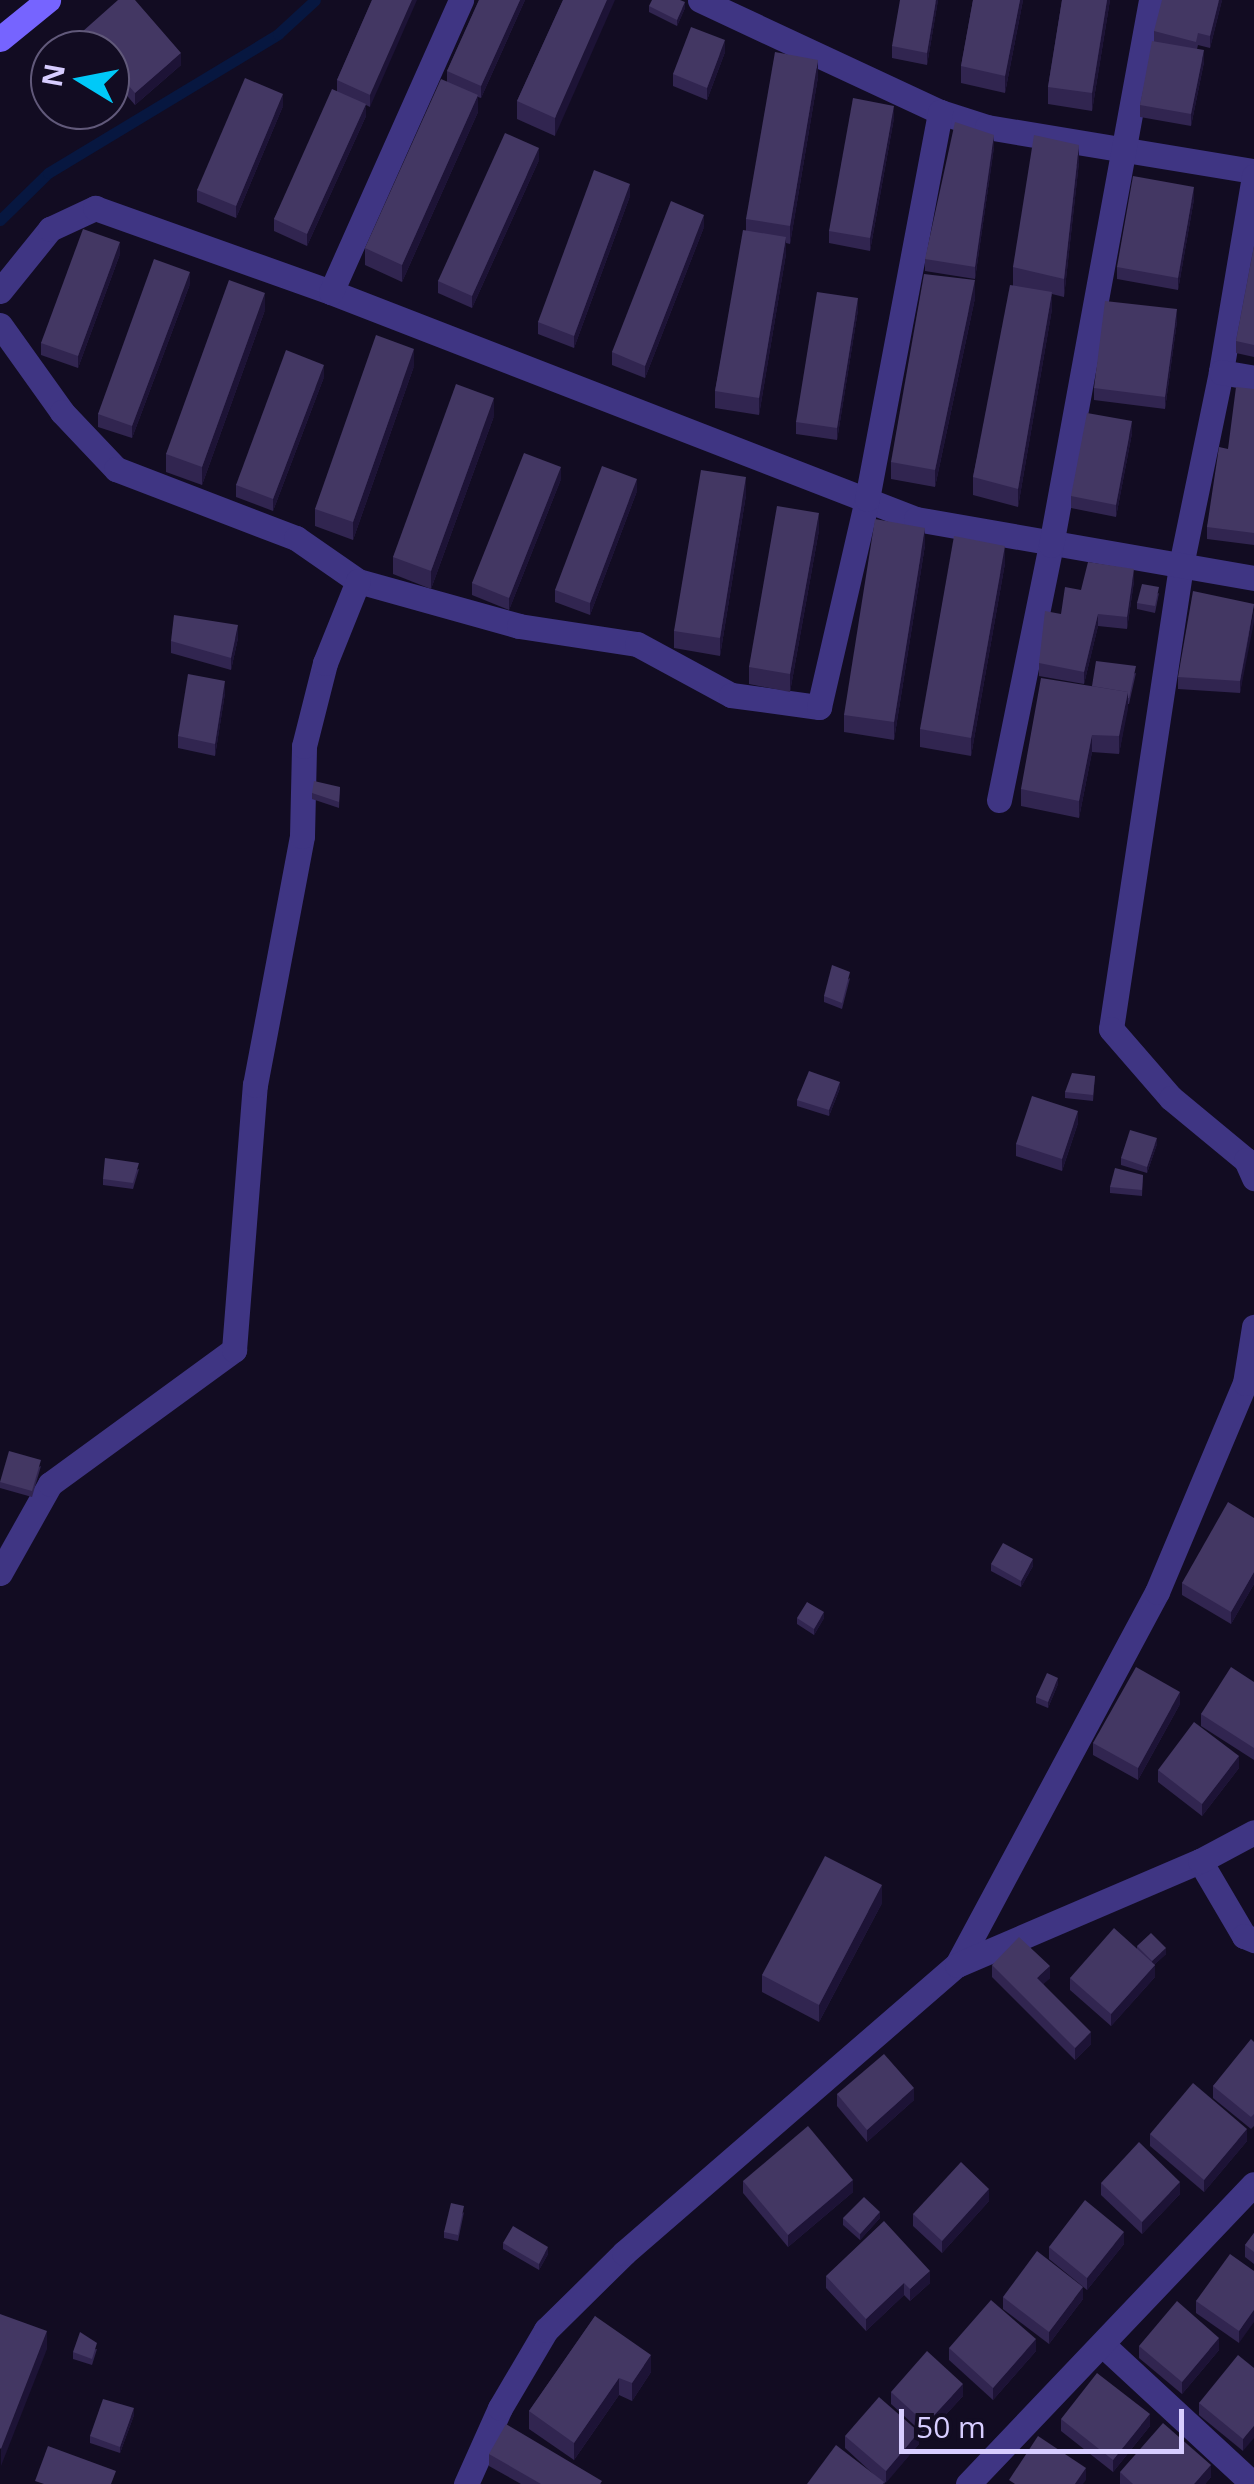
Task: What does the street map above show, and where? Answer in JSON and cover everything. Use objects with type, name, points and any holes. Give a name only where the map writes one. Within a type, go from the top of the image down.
[{"type":"street","points":[[0,39],[48,0]]},
{"type":"street","points":[[331,292],[461,0]]},
{"type":"street","points":[[700,0],[940,112],[987,127],[1254,173],[1221,372],[1181,566],[1111,1029],[1171,1098],[1246,1160],[1254,1178]]},
{"type":"street","points":[[999,800],[1051,545],[1151,0]]},
{"type":"street","points":[[0,325],[62,412],[116,469],[296,538],[358,581],[519,626],[637,644],[731,695],[818,708],[868,499],[940,112]]},
{"type":"street","points":[[0,291],[50,229],[95,208],[331,292],[916,519],[1254,578]]},
{"type":"street","points":[[1221,372],[1254,378]]},
{"type":"street","points":[[0,1572],[50,1484],[234,1350],[256,1085],[302,836],[304,746],[325,663],[358,581]]},
{"type":"street","points":[[957,1966],[1157,1592],[1245,1383],[1254,1327]]},
{"type":"street","points":[[466,2484],[500,2408],[546,2330],[624,2253],[957,1966],[1200,1861],[1254,1832]]},
{"type":"street","points":[[1200,1861],[1244,1936],[1254,1940]]},
{"type":"street","points":[[968,2484],[1254,2184]]},
{"type":"street","points":[[1103,2345],[1253,2484]]},
{"type":"building","points":[[118,0],[135,0],[181,53],[135,93],[130,87],[130,30],[84,30]]},
{"type":"building","points":[[372,0],[412,0],[370,95],[337,80]]},
{"type":"building","points":[[479,0],[520,0],[481,86],[447,71]]},
{"type":"building","points":[[563,0],[607,0],[555,118],[517,101]]},
{"type":"building","points":[[652,0],[685,2],[677,20],[649,6]]},
{"type":"building","points":[[900,0],[936,0],[927,53],[892,46]]},
{"type":"building","points":[[973,0],[1020,0],[1005,76],[961,66]]},
{"type":"building","points":[[1062,0],[1107,0],[1092,93],[1048,87]]},
{"type":"building","points":[[1162,0],[1219,0],[1210,36],[1198,33],[1196,42],[1154,31]]},
{"type":"building","points":[[691,27],[725,40],[707,88],[673,74]]},
{"type":"building","points":[[1152,41],[1204,50],[1191,114],[1140,105]]},
{"type":"building","points":[[775,52],[818,60],[790,226],[746,219]]},
{"type":"building","points":[[245,78],[283,94],[236,206],[197,190]]},
{"type":"building","points":[[441,79],[478,95],[402,265],[365,248]]},
{"type":"building","points":[[332,89],[366,104],[307,234],[274,219]]},
{"type":"building","points":[[853,98],[894,106],[870,238],[829,231]]},
{"type":"building","points":[[955,122],[994,135],[975,267],[925,259]]},
{"type":"building","points":[[505,133],[539,148],[472,296],[438,281]]},
{"type":"building","points":[[1034,135],[1079,145],[1064,279],[1013,267]]},
{"type":"building","points":[[594,170],[630,184],[574,336],[538,322]]},
{"type":"building","points":[[1133,176],[1194,187],[1178,278],[1117,267]]},
{"type":"building","points":[[671,201],[704,215],[645,366],[612,352]]},
{"type":"building","points":[[83,229],[120,242],[78,356],[41,343]]},
{"type":"building","points":[[743,230],[786,237],[759,398],[715,391]]},
{"type":"building","points":[[1254,246],[1254,345],[1236,341]]},
{"type":"building","points":[[154,259],[190,272],[132,426],[98,414]]},
{"type":"building","points":[[924,274],[975,280],[935,470],[891,462]]},
{"type":"building","points":[[229,280],[265,293],[202,467],[166,454]]},
{"type":"building","points":[[1010,285],[1052,292],[1018,489],[973,477]]},
{"type":"building","points":[[817,292],[858,298],[837,428],[796,422]]},
{"type":"building","points":[[1105,301],[1177,309],[1165,397],[1094,388]]},
{"type":"building","points":[[376,335],[414,349],[353,522],[315,509]]},
{"type":"building","points":[[286,350],[324,365],[273,499],[236,485]]},
{"type":"building","points":[[456,384],[494,398],[431,571],[393,557]]},
{"type":"building","points":[[1236,387],[1254,389],[1254,533],[1207,527],[1219,447],[1228,449]]},
{"type":"building","points":[[1087,413],[1132,421],[1116,505],[1071,496]]},
{"type":"building","points":[[524,453],[561,467],[509,598],[472,583]]},
{"type":"building","points":[[602,466],[637,479],[590,603],[555,590]]},
{"type":"building","points":[[701,470],[746,477],[720,638],[674,631]]},
{"type":"building","points":[[777,506],[819,513],[790,674],[749,667]]},
{"type":"building","points":[[875,519],[925,528],[894,722],[844,715]]},
{"type":"building","points":[[954,536],[1005,546],[971,738],[920,729]]},
{"type":"building","points":[[1088,562],[1134,569],[1127,617],[1098,614],[1084,672],[1039,663],[1045,611],[1061,614],[1065,587],[1081,590]]},
{"type":"building","points":[[1142,584],[1159,587],[1155,606],[1137,603]]},
{"type":"building","points":[[1193,591],[1254,604],[1240,681],[1178,677]]},
{"type":"building","points":[[174,615],[238,625],[231,658],[171,641]]},
{"type":"building","points":[[1096,661],[1136,666],[1129,698],[1128,692],[1092,686]]},
{"type":"building","points":[[188,674],[225,681],[215,744],[178,736]]},
{"type":"building","points":[[1041,678],[1128,692],[1119,736],[1092,735],[1079,801],[1021,789]]},
{"type":"building","points":[[314,781],[340,787],[339,802],[312,793]]},
{"type":"building","points":[[832,965],[850,972],[842,1003],[824,996]]},
{"type":"building","points":[[809,1071],[840,1082],[829,1110],[797,1100]]},
{"type":"building","points":[[1072,1073],[1095,1076],[1093,1095],[1065,1092]]},
{"type":"building","points":[[1032,1096],[1078,1111],[1062,1159],[1016,1144]]},
{"type":"building","points":[[1130,1130],[1157,1138],[1147,1167],[1121,1158]]},
{"type":"building","points":[[105,1158],[139,1163],[133,1183],[103,1179]]},
{"type":"building","points":[[1115,1168],[1143,1175],[1142,1190],[1110,1187]]},
{"type":"building","points":[[9,1451],[41,1460],[32,1491],[0,1482]]},
{"type":"building","points":[[1228,1502],[1254,1518],[1254,1572],[1231,1612],[1182,1583]]},
{"type":"building","points":[[1003,1543],[1033,1559],[1021,1581],[991,1564]]},
{"type":"building","points":[[807,1602],[824,1612],[814,1629],[797,1618]]},
{"type":"building","points":[[1136,1667],[1180,1692],[1138,1768],[1093,1743]]},
{"type":"building","points":[[1231,1667],[1254,1682],[1254,1748],[1201,1714]]},
{"type":"building","points":[[1047,1673],[1058,1678],[1048,1702],[1036,1697]]},
{"type":"building","points":[[1194,1722],[1239,1756],[1202,1804],[1158,1770]]},
{"type":"building","points":[[825,1856],[882,1885],[819,2005],[762,1975]]},
{"type":"building","points":[[1114,1928],[1155,1965],[1111,2014],[1070,1978]]},
{"type":"building","points":[[1151,1933],[1166,1948],[1152,1961],[1137,1946]]},
{"type":"building","points":[[1019,1937],[1050,1966],[1037,1978],[1091,2032],[1075,2048],[992,1965]]},
{"type":"building","points":[[1251,2039],[1254,2114],[1251,2117],[1213,2086]]},
{"type":"building","points":[[884,2054],[914,2088],[867,2130],[837,2094]]},
{"type":"building","points":[[1193,2083],[1247,2129],[1204,2180],[1150,2134]]},
{"type":"building","points":[[808,2126],[853,2180],[788,2235],[743,2181]]},
{"type":"building","points":[[1139,2142],[1180,2182],[1142,2222],[1101,2183]]},
{"type":"building","points":[[961,2162],[989,2189],[942,2241],[913,2214]]},
{"type":"building","points":[[864,2197],[880,2212],[860,2234],[843,2218]]},
{"type":"building","points":[[1085,2200],[1124,2232],[1087,2278],[1049,2247]]},
{"type":"building","points":[[451,2203],[464,2206],[458,2235],[444,2232]]},
{"type":"building","points":[[884,2221],[930,2271],[910,2289],[904,2283],[866,2319],[826,2276]]},
{"type":"building","points":[[513,2226],[548,2247],[539,2264],[503,2243]]},
{"type":"building","points":[[1254,2233],[1254,2252],[1245,2245]]},
{"type":"building","points":[[1037,2251],[1083,2287],[1049,2332],[1003,2297]]},
{"type":"building","points":[[1230,2254],[1254,2271],[1254,2310],[1239,2331],[1196,2301]]},
{"type":"building","points":[[991,2300],[1036,2339],[993,2388],[949,2348]]},
{"type":"building","points":[[1177,2301],[1219,2338],[1182,2382],[1139,2346]]},
{"type":"building","points":[[0,2314],[47,2331],[1,2449],[0,2448]]},
{"type":"building","points":[[595,2316],[651,2355],[632,2383],[619,2378],[574,2443],[529,2411]]},
{"type":"building","points":[[80,2332],[97,2343],[92,2359],[73,2352]]},
{"type":"building","points":[[927,2351],[963,2384],[926,2424],[891,2392]]},
{"type":"building","points":[[1238,2355],[1254,2368],[1254,2426],[1243,2439],[1199,2403]]},
{"type":"building","points":[[1097,2373],[1150,2414],[1113,2460],[1061,2419]]},
{"type":"building","points":[[879,2397],[919,2432],[886,2471],[845,2436]]},
{"type":"building","points":[[103,2399],[134,2408],[120,2447],[90,2436]]},
{"type":"building","points":[[1163,2423],[1211,2465],[1194,2484],[1133,2484],[1120,2472]]},
{"type":"building","points":[[506,2424],[602,2481],[541,2484],[489,2454]]},
{"type":"building","points":[[1038,2436],[1086,2468],[1075,2484],[1015,2484],[1009,2480]]},
{"type":"building","points":[[836,2445],[884,2482],[883,2484],[807,2484]]},
{"type":"building","points":[[48,2446],[116,2471],[111,2484],[35,2481]]},
{"type":"waterway","points":[[0,220],[48,173],[278,34],[315,0]]}]
